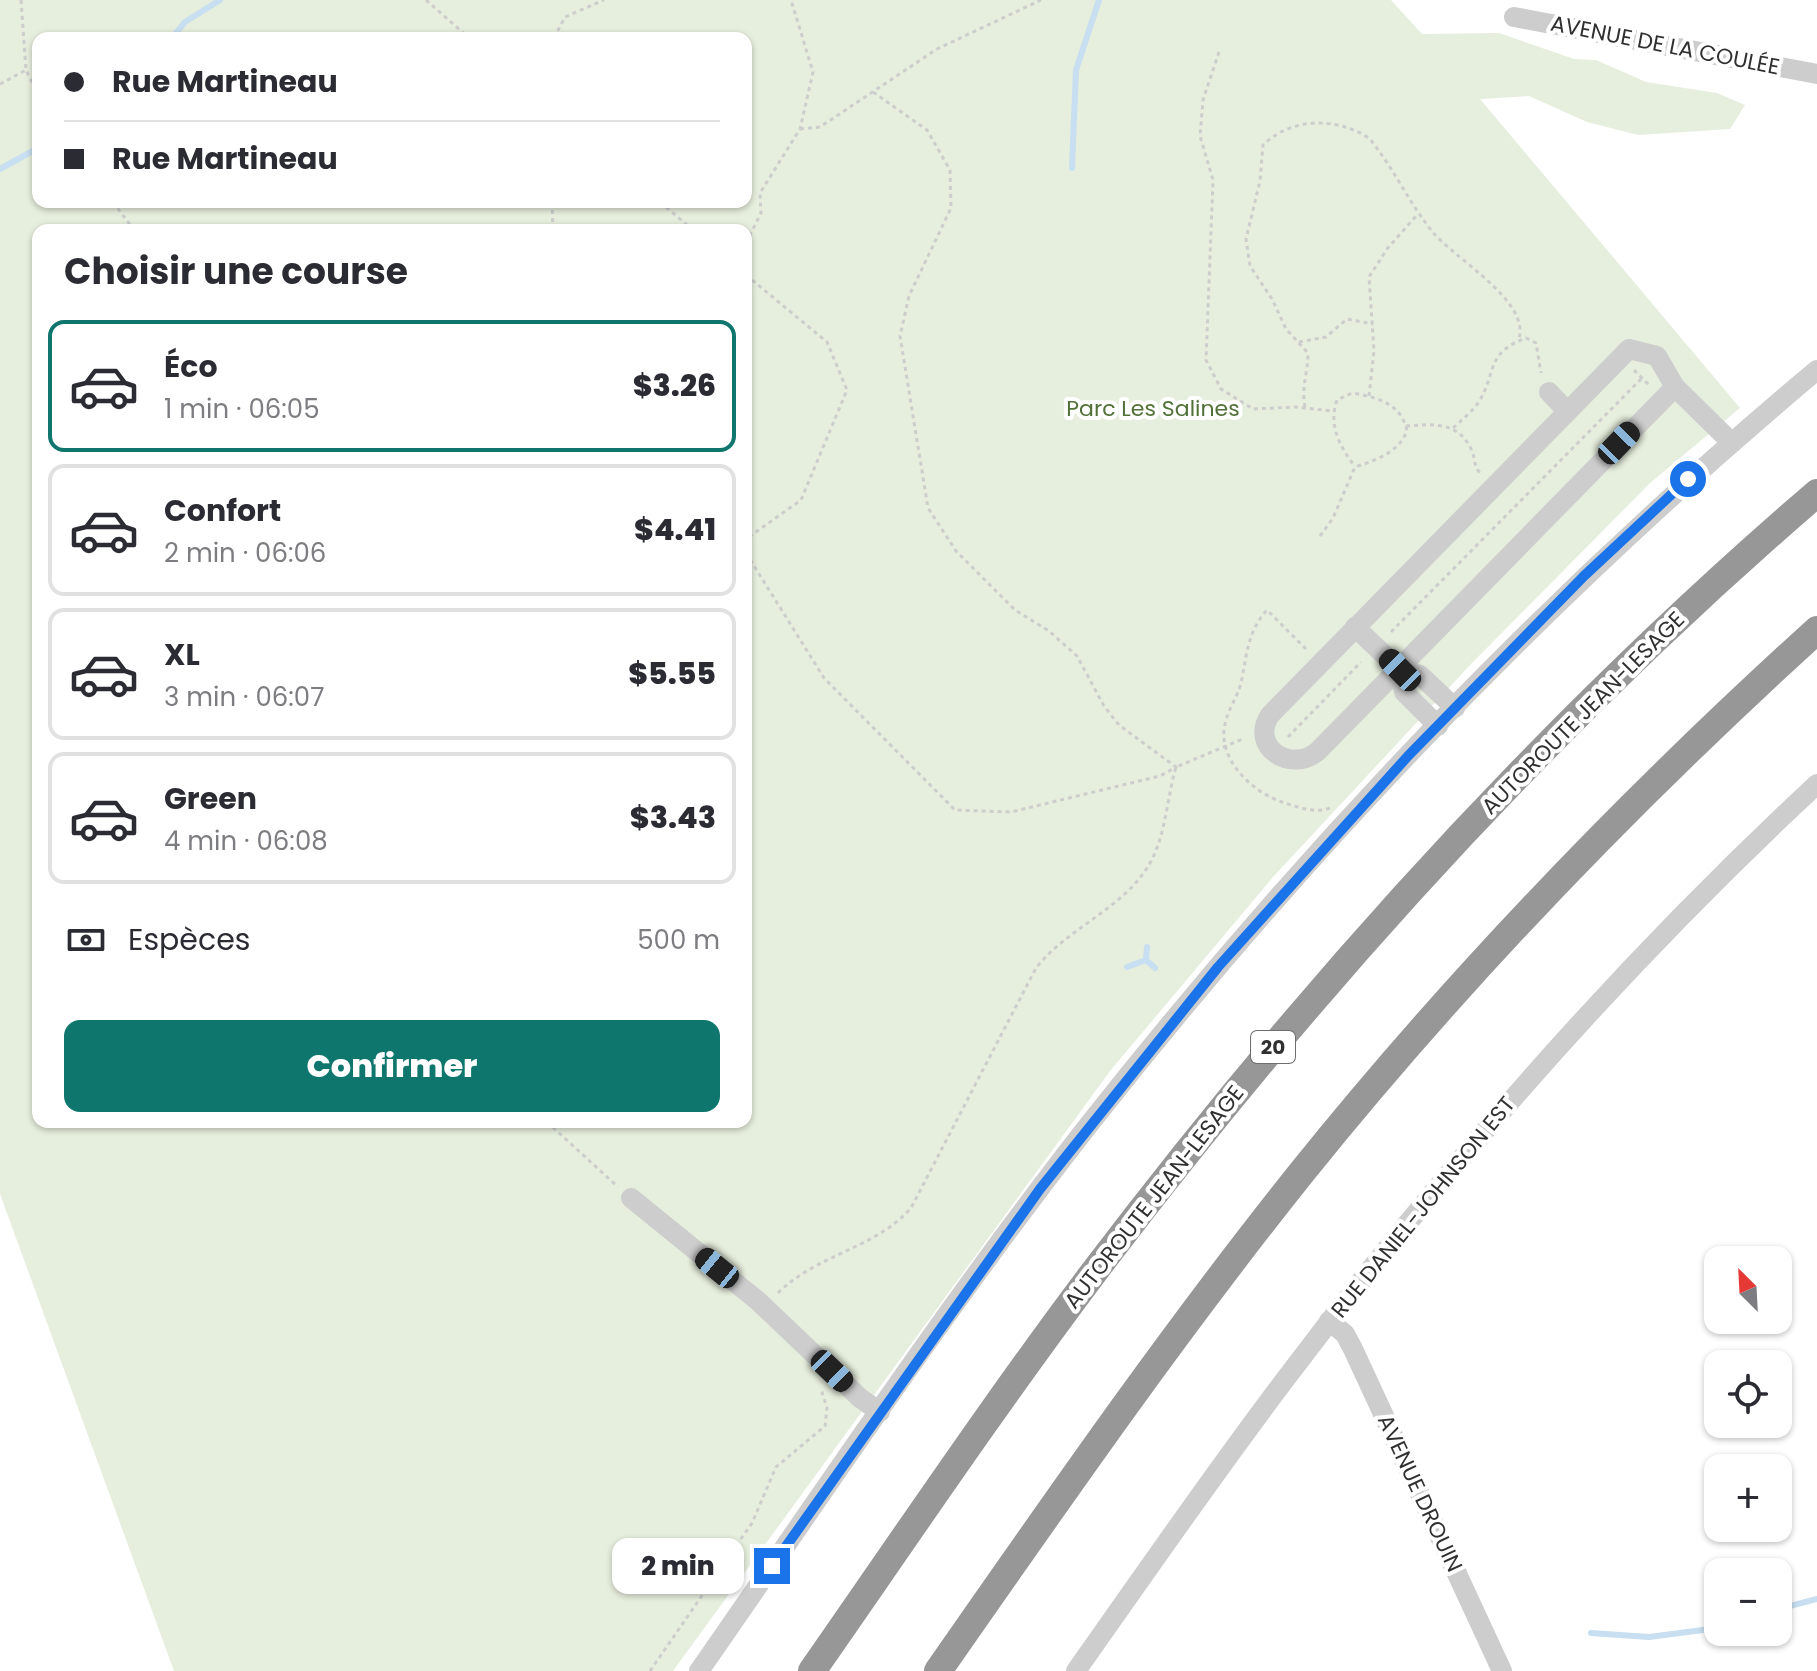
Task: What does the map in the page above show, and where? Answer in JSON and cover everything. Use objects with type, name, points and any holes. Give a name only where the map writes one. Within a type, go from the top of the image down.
[{"type":"highway","name":"AUTOROUTE JEAN-LESAGE","points":[[812,1671],[1076,1297],[1201,1135],[1298,1018],[1407,894],[1556,737],[1665,630],[1817,493]]},
{"type":"highway","points":[[938,1671],[1161,1355],[1352,1111],[1560,880],[1687,752],[1817,630]]},
{"type":"street","name":"AVENUE DE LA COULÉE","points":[[1514,17],[1817,74]]},
{"type":"street","points":[[1675,387],[1400,670],[1312,756],[1291,761],[1273,752],[1264,733],[1270,715],[1629,349],[1657,356],[1675,387],[1731,442]]},
{"type":"street","points":[[699,1671],[1032,1200],[1147,1053],[1305,867],[1455,708],[1612,549],[1817,370]]},
{"type":"street","points":[[1549,392],[1566,410]]},
{"type":"street","points":[[1355,627],[1400,670],[1420,675],[1455,708]]},
{"type":"street","points":[[1400,670],[1404,692],[1438,726]]},
{"type":"street","name":"RUE DANIEL-JOHNSON EST","points":[[1076,1671],[1329,1321],[1463,1156],[1556,1049],[1710,886],[1817,784]]},
{"type":"street","points":[[631,1198],[758,1301],[860,1398],[880,1412]]},
{"type":"street","name":"AVENUE DROUIN","points":[[1329,1321],[1349,1340],[1502,1671]]},
{"type":"path","points":[[21,0],[26,70],[32,82]]},
{"type":"path","points":[[426,0],[462,32]]},
{"type":"path","points":[[557,32],[565,17],[604,0]]},
{"type":"path","points":[[752,231],[761,213],[760,193],[800,129],[813,72],[791,0]]},
{"type":"path","points":[[800,129],[820,127],[937,49],[1041,0]]},
{"type":"path","points":[[1219,52],[1203,100],[1200,136],[1213,180],[1206,360],[1221,389],[1253,409],[1305,407],[1333,411]]},
{"type":"path","points":[[0,84],[26,70]]},
{"type":"path","points":[[873,92],[927,130],[950,170],[951,208],[909,296],[900,336],[928,508],[965,561],[1015,610],[1049,631],[1077,656],[1104,706],[1119,725],[1176,767]]},
{"type":"path","points":[[1305,407],[1302,383],[1308,367],[1308,353],[1286,329],[1272,299],[1250,266],[1246,239],[1260,181],[1263,145],[1275,134],[1292,126],[1332,124],[1354,128],[1369,138],[1432,233],[1505,298],[1519,321],[1518,341]]},
{"type":"path","points":[[667,208],[686,224]]},
{"type":"path","points":[[1369,396],[1374,363],[1369,277],[1387,249],[1419,214]]},
{"type":"path","points":[[752,280],[827,342],[847,390],[801,500],[752,535]]},
{"type":"path","points":[[1299,342],[1326,337],[1347,319],[1373,324]]},
{"type":"path","points":[[1453,428],[1480,400],[1500,352],[1526,338],[1536,343],[1541,374],[1549,392]]},
{"type":"path","points":[[1391,632],[1642,378]]},
{"type":"path","points":[[1320,536],[1333,518],[1355,467],[1387,454],[1402,443],[1406,426],[1398,410],[1369,396],[1352,393],[1337,400],[1333,411],[1338,442],[1355,467]]},
{"type":"path","points":[[1406,426],[1441,424],[1453,428],[1472,452],[1474,468]]},
{"type":"path","points":[[752,563],[824,678],[955,810],[1011,812],[1160,776],[1253,735]]},
{"type":"path","points":[[1303,653],[1308,648],[1267,610],[1251,629],[1240,687],[1225,721],[1226,745],[1239,772],[1264,795],[1306,809],[1324,810],[1336,804]]},
{"type":"path","points":[[1280,745],[1361,662]]},
{"type":"path","points":[[775,1297],[811,1268],[882,1233],[911,1208],[1036,968],[1065,938],[1134,885],[1152,861],[1176,767]]},
{"type":"path","points":[[554,1128],[631,1198]]},
{"type":"path","points":[[650,1671],[752,1523],[773,1470],[825,1426],[827,1408],[817,1381]]},
{"type":"green space","name":"Parc Les Salines","points":[[0,0],[1391,0],[1422,34],[1499,33],[1574,59],[1596,60],[1646,82],[1717,93],[1745,105],[1730,129],[1638,135],[1587,122],[1529,96],[1480,99],[1740,408],[1650,483],[1471,664],[1273,877],[1110,1071],[673,1671],[174,1671],[0,1194]]},
{"type":"waterway","points":[[177,32],[185,22],[220,0]]},
{"type":"waterway","points":[[1072,168],[1076,70],[1099,0]]},
{"type":"waterway","points":[[0,169],[32,151]]},
{"type":"waterway","points":[[1127,967],[1146,960],[1147,947]]},
{"type":"waterway","points":[[1146,960],[1155,968]]},
{"type":"waterway","points":[[1792,1605],[1817,1599]]},
{"type":"waterway","points":[[1591,1633],[1649,1637],[1704,1630]]},
{"type":"route","points":[[772,1566],[1040,1189],[1218,967],[1408,756],[1584,576],[1688,479]]}]
